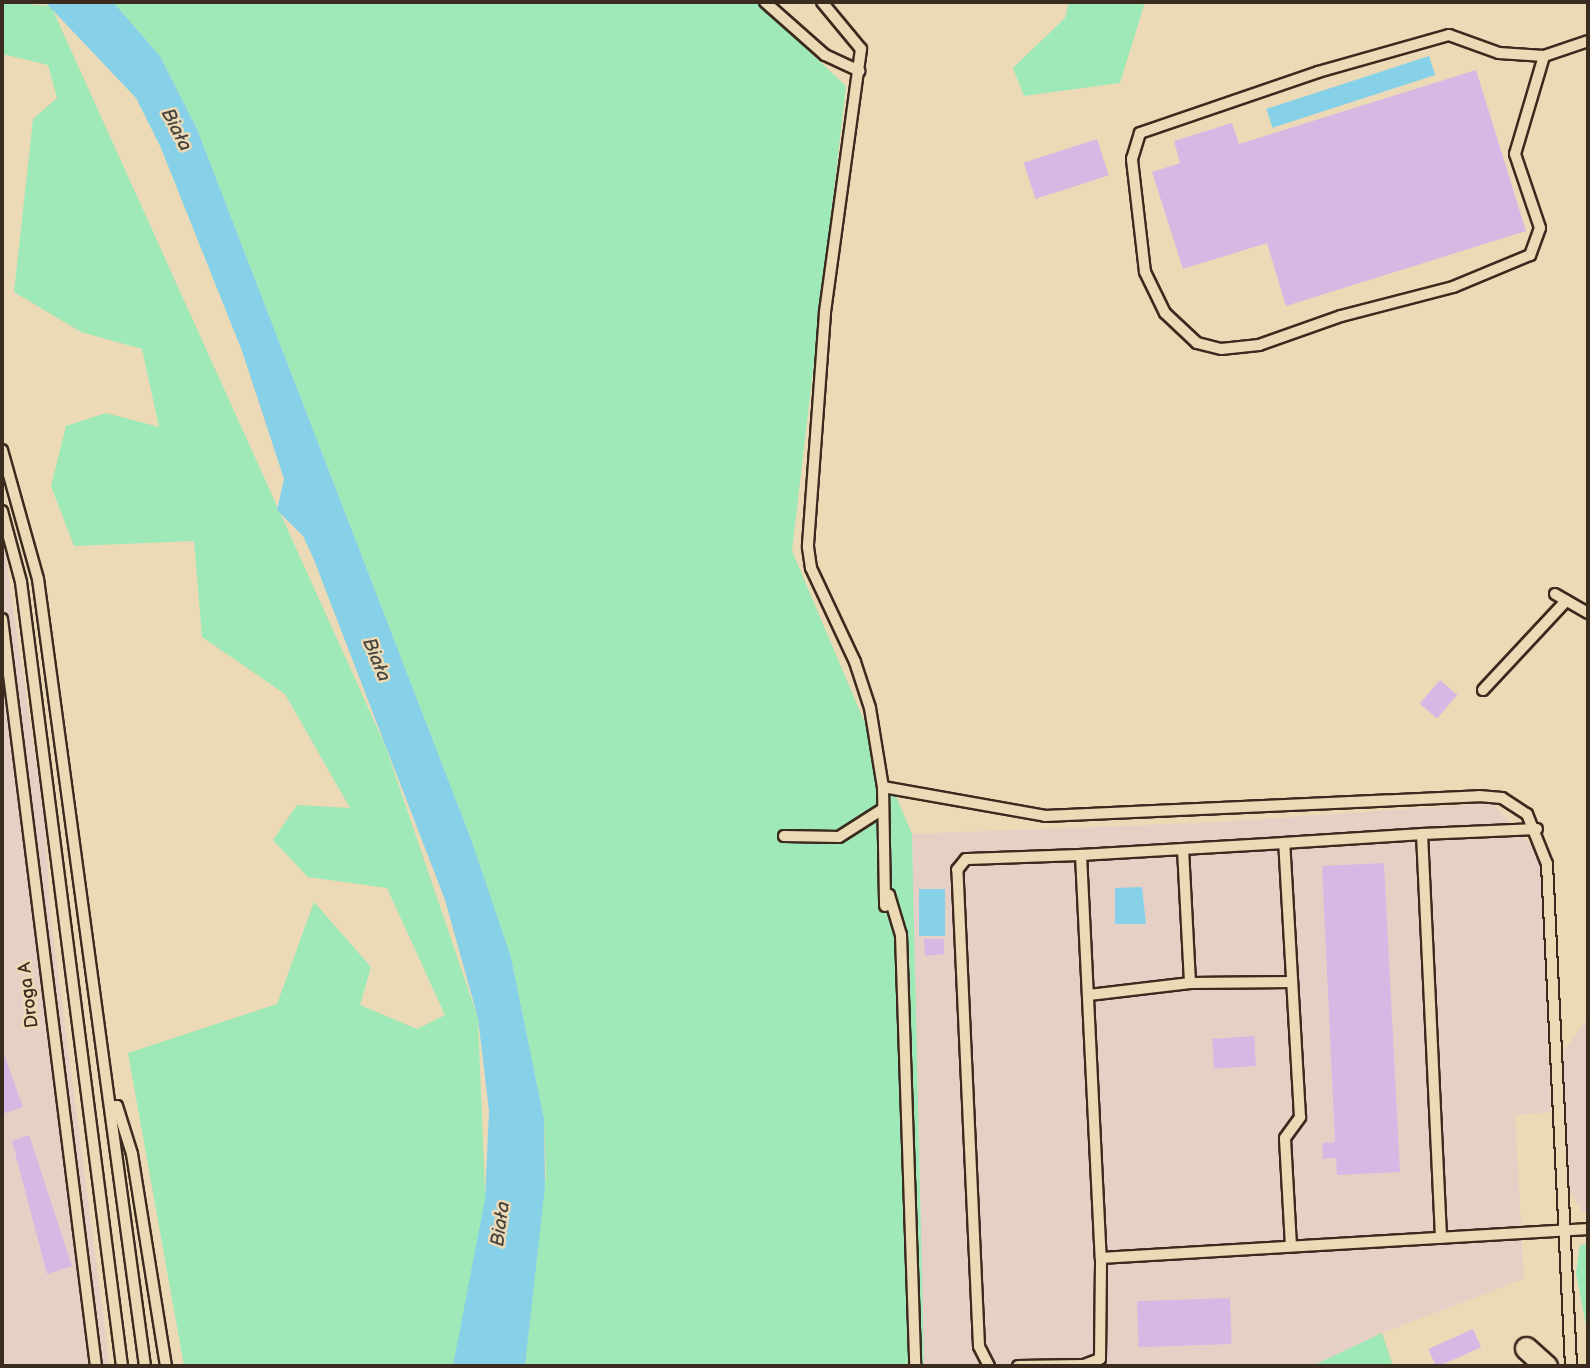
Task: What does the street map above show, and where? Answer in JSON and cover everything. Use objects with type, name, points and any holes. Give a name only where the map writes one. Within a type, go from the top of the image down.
[{"type":"street","points":[[1526,1348],[1546,1366]]},
{"type":"lane","points":[[765,2],[859,71]]},
{"type":"lane","points":[[822,2],[855,35],[861,49],[825,313],[808,547],[811,568],[855,662],[870,708],[883,787],[885,901],[889,895],[901,935],[915,1366]]},
{"type":"lane","points":[[1544,56],[1515,154],[1539,228],[1530,255],[1453,287],[1341,316],[1259,345],[1221,349],[1197,343],[1166,313],[1145,272],[1132,159],[1140,133],[1318,72],[1449,35],[1499,53],[1544,56],[1588,41]]},
{"type":"lane","points":[[2,450],[37,579],[145,1366]]},
{"type":"lane","points":[[2,511],[21,582],[122,1366]]},
{"type":"lane","points":[[1555,594],[1588,613]]},
{"type":"lane","points":[[1483,690],[1566,601]]},
{"type":"lane","name":"Droga A","points":[[2,619],[96,1366]]},
{"type":"lane","points":[[883,787],[916,789],[998,812],[1085,817],[1479,796],[1502,799],[1527,814],[1537,829],[1547,864],[1571,1366]]},
{"type":"lane","points":[[784,836],[839,837],[883,809]]},
{"type":"lane","points":[[989,1366],[979,1346],[957,870],[966,859],[1537,829]]},
{"type":"lane","points":[[1422,834],[1441,1238]]},
{"type":"lane","points":[[1284,843],[1300,1117],[1285,1138],[1291,1245]]},
{"type":"lane","points":[[1183,849],[1190,983]]},
{"type":"lane","points":[[1018,1366],[1084,1365],[1100,1359],[1101,1258],[1081,855]]},
{"type":"lane","points":[[1089,995],[1190,983],[1292,982]]},
{"type":"lane","points":[[110,1107],[117,1106],[132,1154],[166,1366]]},
{"type":"lane","points":[[1101,1258],[1588,1230]]},
{"type":"shaded area","points":[[2,531],[44,816],[51,919],[110,1366],[2,1366]]},
{"type":"shaded area","points":[[1492,803],[1540,854],[1551,1112],[1515,1115],[1524,1279],[1382,1333],[1312,1366],[924,1366],[912,834],[1220,822]]},
{"type":"shaded area","points":[[1588,1018],[1588,1213],[1584,1213],[1568,1188],[1562,1053]]},
{"type":"green space","points":[[2,2],[51,6],[385,745],[478,1018],[492,1366],[184,1366],[128,1053],[277,1004],[314,902],[371,967],[360,1005],[417,1029],[445,1015],[387,888],[308,877],[273,840],[297,805],[350,808],[285,694],[202,637],[194,541],[74,546],[51,486],[66,426],[106,413],[159,427],[142,349],[81,332],[14,292],[33,119],[57,98],[48,65],[2,54]]},
{"type":"green space","points":[[113,2],[756,2],[846,86],[792,551],[912,834],[924,1366],[525,1366],[546,1173],[544,1119],[511,957],[471,839],[197,129],[160,56]]},
{"type":"green space","points":[[1069,2],[1145,2],[1120,83],[1024,96],[1013,68],[1065,18]]},
{"type":"green space","points":[[1588,1244],[1588,1336],[1576,1273],[1580,1245]]},
{"type":"green space","points":[[1382,1333],[1393,1366],[1312,1366]]},
{"type":"water","name":"Biała","points":[[45,2],[113,2],[160,56],[197,129],[471,839],[511,957],[544,1119],[545,1186],[525,1366],[453,1366],[485,1199],[489,1111],[478,1018],[445,900],[314,560],[303,536],[277,510],[284,479],[242,351],[161,148],[136,98]]},
{"type":"water","points":[[1429,56],[1435,75],[1273,128],[1266,109]]},
{"type":"water","points":[[1142,887],[1146,924],[1115,924],[1115,888]]},
{"type":"water","points":[[919,889],[945,889],[945,936],[919,936]]},
{"type":"building","points":[[1476,70],[1526,231],[1286,306],[1267,243],[1183,269],[1152,172],[1180,163],[1174,141],[1232,123],[1239,144]]},
{"type":"building","points":[[1097,139],[1109,175],[1036,199],[1024,163]]},
{"type":"building","points":[[1440,680],[1457,695],[1437,718],[1420,703]]},
{"type":"building","points":[[1384,863],[1400,1172],[1337,1175],[1336,1158],[1323,1159],[1322,1143],[1335,1142],[1322,866]]},
{"type":"building","points":[[924,939],[944,939],[944,954],[925,956]]},
{"type":"building","points":[[1254,1036],[1256,1066],[1214,1069],[1212,1039]]},
{"type":"building","points":[[2,1049],[23,1107],[2,1114]]},
{"type":"building","points":[[29,1135],[72,1266],[47,1274],[12,1141]]},
{"type":"building","points":[[1230,1298],[1232,1344],[1139,1347],[1137,1301]]},
{"type":"building","points":[[1473,1329],[1481,1347],[1439,1366],[1436,1366],[1428,1349]]}]
